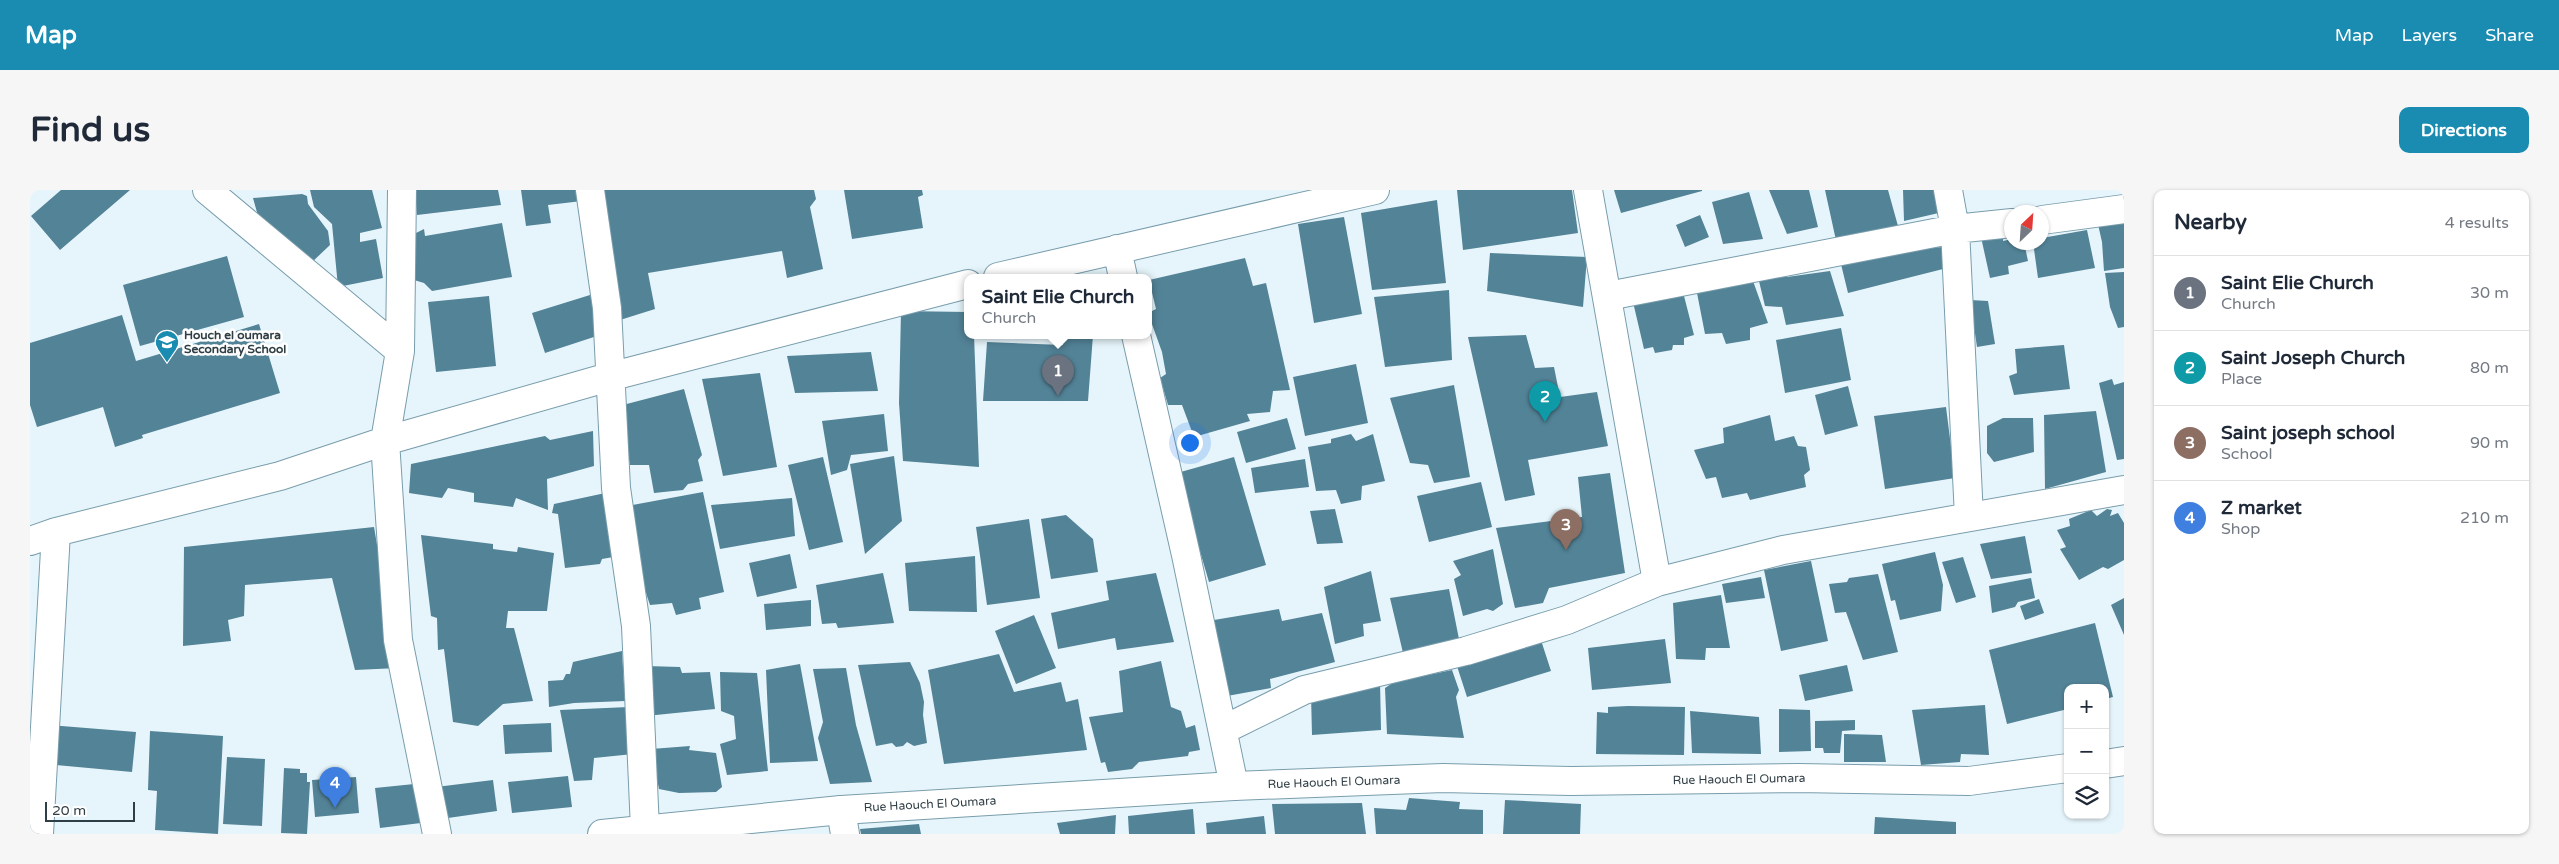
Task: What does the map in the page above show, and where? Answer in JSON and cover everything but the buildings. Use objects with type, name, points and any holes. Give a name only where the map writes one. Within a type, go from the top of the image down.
[{"type":"street","points":[[207,190],[400,350]]},
{"type":"street","points":[[402,190],[400,350],[385,441],[398,640],[437,834]]},
{"type":"street","points":[[590,190],[607,308],[616,488],[636,626],[645,829]]},
{"type":"street","points":[[1011,274],[1375,190]]},
{"type":"street","points":[[1588,190],[1657,582]]},
{"type":"street","points":[[1948,190],[1955,229],[1969,517]]},
{"type":"street","points":[[2049,219],[2124,209]]},
{"type":"street","points":[[1608,296],[1955,229],[2004,224]]},
{"type":"street","points":[[1117,249],[1122,274]]},
{"type":"street","points":[[30,541],[56,532],[280,476],[385,441],[610,377],[964,285]]},
{"type":"street","points":[[1137,339],[1186,555],[1234,786]]},
{"type":"street","points":[[1223,730],[1304,690],[1466,651],[1549,625],[1657,582],[1784,550],[2123,492]]},
{"type":"street","points":[[39,834],[56,532]]},
{"type":"street","points":[[2109,763],[2124,761]]},
{"type":"street","name":"Rue Haouch El Oumara","points":[[602,834],[645,829],[843,822],[1234,786],[1444,778],[1571,781],[1798,778],[1969,781],[2064,769]]},
{"type":"place","name":"Houch el oumara Secondary School","points":[[167,363]]},
{"type":"place","name":"Saint Elie Church","points":[[1058,396]]},
{"type":"place","name":"Saint Joseph Church","points":[[1545,422]]},
{"type":"place","name":"Saint joseph school","points":[[1566,550]]},
{"type":"place","name":"Z market","points":[[335,808]]}]
